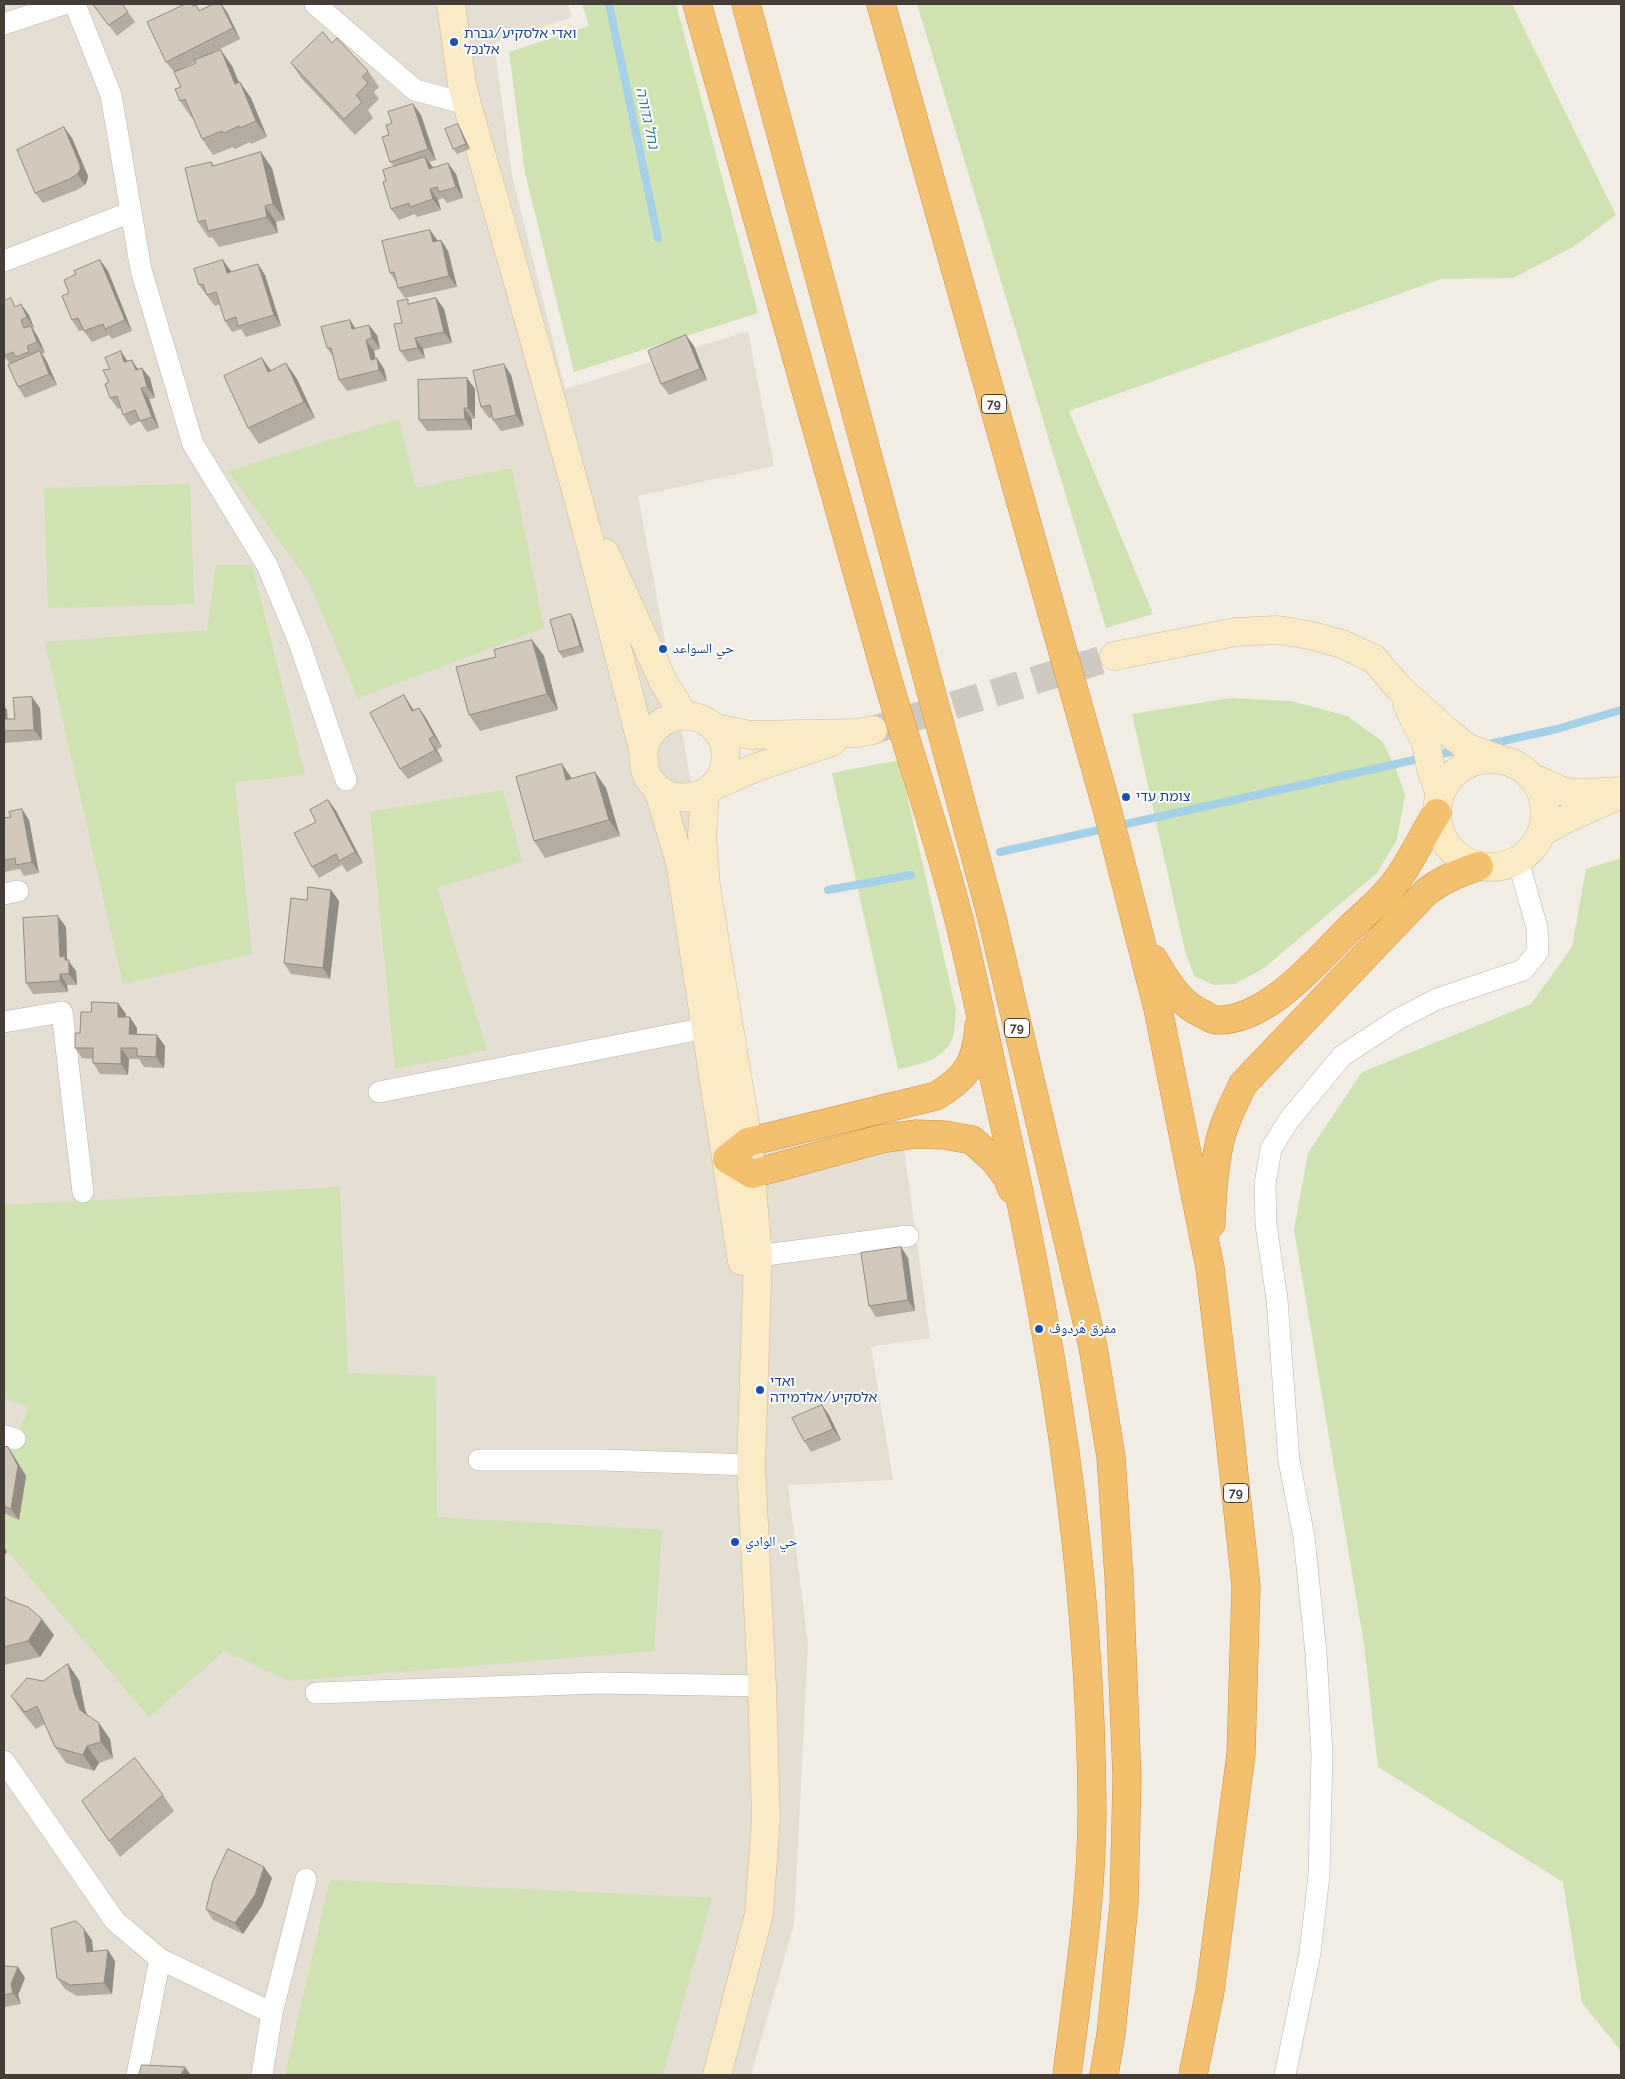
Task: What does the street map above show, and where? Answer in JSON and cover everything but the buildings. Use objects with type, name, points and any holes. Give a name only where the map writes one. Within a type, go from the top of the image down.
[{"type":"highway","points":[[697,4],[888,679],[958,915],[1028,1230],[1050,1349],[1081,1573],[1090,1717],[1092,1815],[1088,1900],[1067,2075]]},
{"type":"highway","name":"79","points":[[746,4],[992,918],[1093,1347],[1111,1457],[1119,1578],[1127,1778],[1124,1904],[1112,2034],[1104,2075]]},
{"type":"highway","name":"79","points":[[881,4],[1106,804],[1158,1009],[1210,1268],[1246,1586],[1241,1754],[1210,1991],[1193,2075]]},
{"type":"highway","points":[[1138,927],[1179,998],[1191,1009],[1215,1020],[1258,1010],[1287,990],[1393,885],[1413,856],[1438,803]]},
{"type":"highway","points":[[1210,1268],[1212,1193],[1218,1149],[1228,1116],[1243,1084],[1426,892],[1448,878],[1478,866]]},
{"type":"highway","points":[[980,1015],[978,1044],[968,1069],[956,1084],[936,1096],[748,1142],[727,1159],[752,1174],[881,1139],[915,1134],[944,1135],[972,1140],[994,1160],[1007,1176],[1028,1230]]},
{"type":"street","points":[[4,24],[64,4]]},
{"type":"street","points":[[75,4],[111,94],[141,270],[192,444],[267,565],[299,642],[346,780]]},
{"type":"street","points":[[315,4],[415,90],[467,104]]},
{"type":"street","points":[[451,4],[462,84],[467,104],[574,483],[643,751],[644,766],[648,778],[658,789],[668,795],[681,798],[693,797],[757,767],[865,732],[752,735],[714,728],[695,717],[684,715],[672,717],[652,730],[646,740],[643,751]]},
{"type":"street","points":[[4,262],[131,212]]},
{"type":"street","points":[[574,483],[664,683],[684,715]]},
{"type":"street","points":[[1114,656],[1235,632],[1278,630],[1309,635],[1342,644],[1374,659],[1398,687],[1448,733],[1468,748],[1520,767],[1540,789],[1544,803],[1545,818],[1542,832],[1532,848],[1518,860],[1506,865],[1478,866],[1462,859],[1448,847],[1440,830],[1438,803],[1426,743],[1417,720],[1398,687]]},
{"type":"street","points":[[714,728],[721,738],[725,751],[725,764],[721,775],[709,789],[702,835],[706,886],[748,1142],[758,1256],[751,1465],[762,1686],[766,1818],[759,1914],[717,2075]]},
{"type":"street","points":[[1438,803],[1448,780],[1459,769],[1473,762],[1490,759],[1505,761]]},
{"type":"street","points":[[1531,777],[1565,792],[1621,793]]},
{"type":"street","points":[[658,789],[680,862],[727,1159],[755,1354]]},
{"type":"street","points":[[1542,832],[1566,818],[1621,793]]},
{"type":"street","points":[[1285,2075],[1312,1934],[1319,1874],[1322,1754],[1316,1643],[1304,1537],[1289,1461],[1277,1299],[1266,1225],[1265,1184],[1271,1149],[1289,1120],[1342,1056],[1400,1018],[1437,999],[1523,970],[1538,952],[1537,928],[1518,860]]},
{"type":"street","points":[[4,1022],[62,1012],[83,1192]]},
{"type":"street","points":[[379,1092],[706,1028]]},
{"type":"street","points":[[758,1256],[908,1236]]},
{"type":"street","points":[[479,1460],[602,1460],[751,1465]]},
{"type":"street","points":[[316,1692],[600,1683],[762,1686]]},
{"type":"street","points":[[4,1761],[115,1920],[160,1959],[272,2013]]},
{"type":"street","points":[[262,2075],[272,2013],[306,1879]]},
{"type":"street","points":[[137,2075],[160,1959]]},
{"type":"shaded area","points":[[4,4],[568,4],[572,17],[494,43],[512,175],[565,389],[748,331],[774,466],[638,496],[755,1126],[896,1090],[930,1338],[871,1347],[893,1480],[788,1485],[808,1644],[794,1924],[751,2075],[4,2075]]},
{"type":"green space","points":[[582,4],[676,4],[758,313],[574,372],[525,173],[509,52],[589,26]]},
{"type":"green space","points":[[917,4],[1512,4],[1616,215],[1573,247],[1513,278],[1441,279],[1069,411],[1153,614],[1106,628]]},
{"type":"green space","points":[[399,419],[416,488],[512,468],[544,628],[358,698],[309,582],[228,471]]},
{"type":"green space","points":[[190,484],[194,604],[48,608],[44,488]]},
{"type":"green space","points":[[216,565],[252,565],[305,775],[235,782],[252,954],[123,984],[45,642],[207,630]]},
{"type":"green space","points":[[1230,698],[1291,701],[1347,716],[1382,741],[1396,769],[1405,795],[1397,839],[1377,873],[1264,968],[1235,984],[1214,985],[1194,976],[1185,951],[1132,714]]},
{"type":"green space","points":[[899,760],[956,1010],[953,1037],[944,1051],[930,1060],[898,1069],[832,773]]},
{"type":"green space","points":[[503,790],[522,862],[437,888],[487,1050],[395,1069],[370,812]]},
{"type":"green space","points":[[1621,858],[1621,2051],[1582,2003],[1563,1882],[1378,1767],[1364,1644],[1294,1230],[1308,1153],[1362,1072],[1531,1004],[1572,947],[1586,869]]},
{"type":"green space","points":[[340,1187],[348,1373],[436,1376],[437,1517],[662,1530],[654,1651],[289,1681],[224,1651],[149,1717],[4,1547],[4,1470],[29,1407],[4,1399],[4,1205]]},
{"type":"green space","points":[[330,1880],[712,1898],[663,2075],[285,2075]]},
{"type":"waterway","name":"נחל גדורה","points":[[609,4],[658,238]]},
{"type":"waterway","points":[[1485,745],[1557,729],[1621,710]]},
{"type":"waterway","points":[[1000,852],[1459,750]]},
{"type":"waterway","points":[[828,890],[911,875]]},
{"type":"tunnel","points":[[873,730],[1114,656]]},
{"type":"place","name":"ואדי אלסקיע/גברת אלנכל","points":[[454,42]]},
{"type":"place","name":"حي السواعد","points":[[663,649]]},
{"type":"place","name":"צומת עדי","points":[[1126,797]]},
{"type":"place","name":"مفرق هَردوف","points":[[1039,1329]]},
{"type":"place","name":"ואדי אלסקיע/אלדמידה","points":[[760,1390]]},
{"type":"place","name":"حي الوادي","points":[[735,1542]]}]
